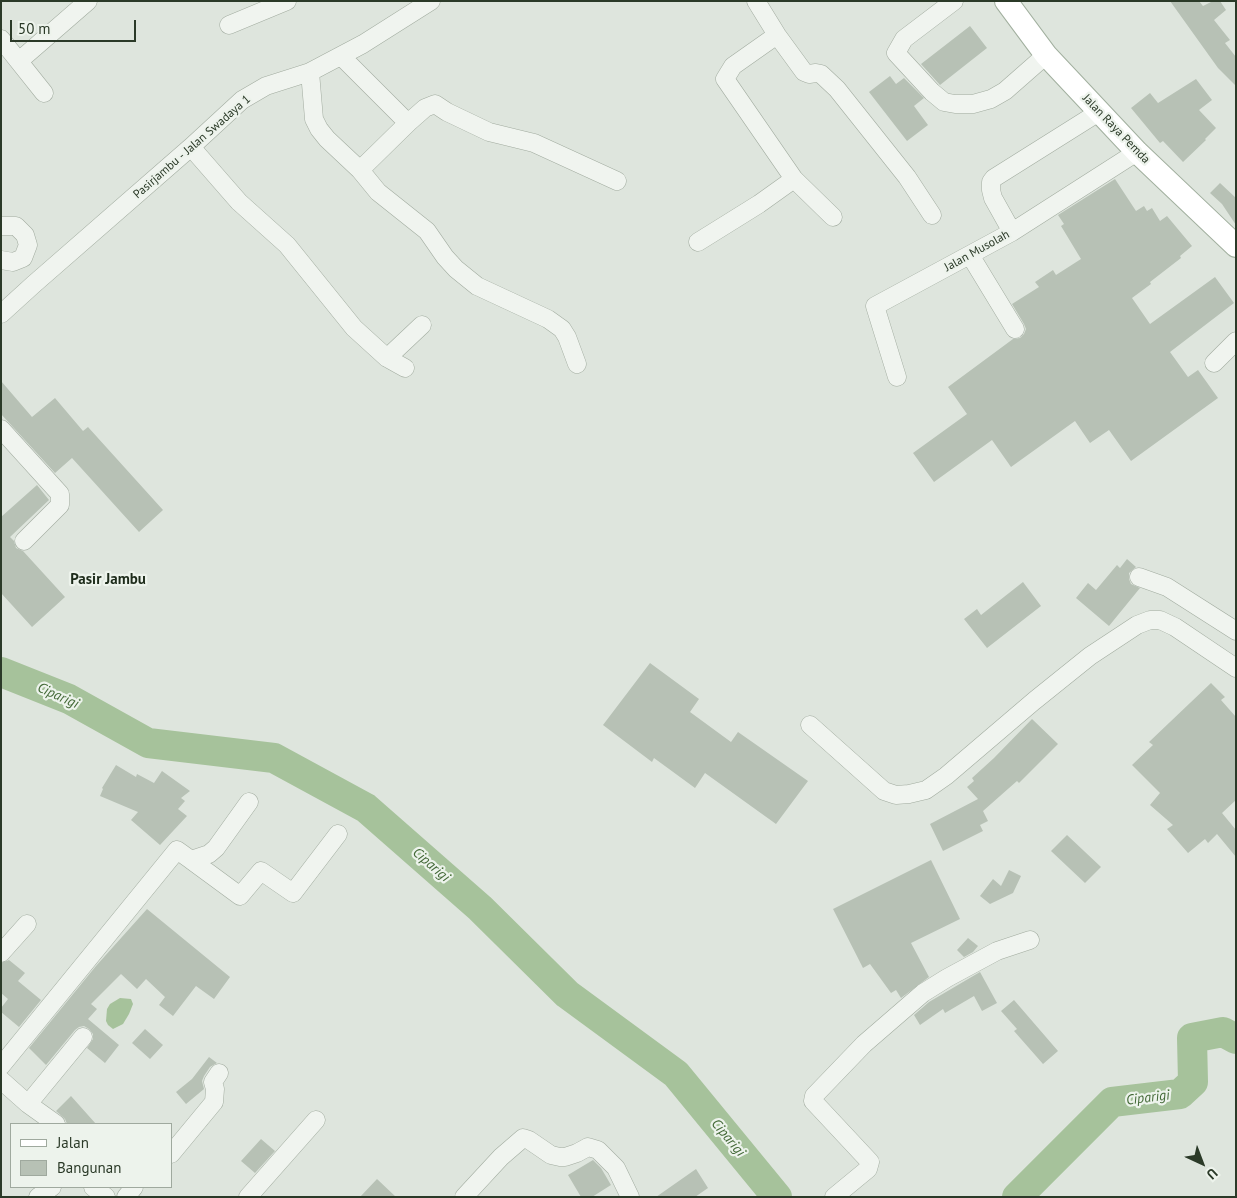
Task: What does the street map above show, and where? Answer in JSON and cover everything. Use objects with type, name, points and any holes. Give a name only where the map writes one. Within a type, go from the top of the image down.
[{"type":"main road","name":"Jalan Raya Pemda","points":[[1006,1],[1046,55],[1099,112],[1137,152],[1236,246]]},
{"type":"street","points":[[19,61],[88,1]]},
{"type":"street","points":[[229,25],[287,1]]},
{"type":"street","name":"Pasirjambu - Jalan Swadaya 1","points":[[1,314],[242,100],[266,86],[310,72],[341,56],[431,1]]},
{"type":"street","points":[[756,1],[804,72],[808,74],[821,74],[837,89],[906,177],[932,215]]},
{"type":"street","points":[[954,1],[904,39],[896,53],[932,92],[944,102],[972,104],[990,99],[1005,91],[1046,55]]},
{"type":"street","points":[[777,34],[733,66],[725,79],[794,178],[833,217]]},
{"type":"street","points":[[1,39],[44,93]]},
{"type":"street","points":[[341,56],[408,123]]},
{"type":"street","points":[[310,72],[314,119],[327,139],[360,170],[378,192],[427,231],[445,257],[456,269],[477,286],[548,319],[562,329],[577,364]]},
{"type":"street","points":[[360,170],[408,123],[429,106],[438,104],[447,112],[488,132],[534,143],[617,181]]},
{"type":"street","points":[[1012,232],[993,198],[990,190],[991,182],[999,174],[1099,112]]},
{"type":"street","points":[[191,147],[240,202],[287,246],[354,328],[387,358],[405,368]]},
{"type":"street","name":"Jalan Musolah","points":[[897,376],[875,306],[1012,232],[1137,152]]},
{"type":"street","points":[[698,242],[759,204],[794,178]]},
{"type":"street","points":[[1,226],[16,226],[25,235],[28,245],[23,258],[13,262],[1,260]]},
{"type":"street","points":[[970,255],[1015,330]]},
{"type":"street","points":[[387,358],[422,325]]},
{"type":"street","points":[[1214,363],[1236,341]]},
{"type":"street","points":[[1,429],[60,494],[60,505],[24,541]]},
{"type":"street","points":[[1139,576],[1167,587],[1236,631]]},
{"type":"street","points":[[810,724],[884,791],[896,795],[909,794],[926,790],[946,776],[1090,656],[1137,625],[1150,620],[1160,620],[1174,627],[1236,668]]},
{"type":"street","points":[[191,860],[209,854],[216,848],[249,802]]},
{"type":"street","points":[[1,1066],[177,850],[240,896],[261,871],[293,893],[338,834]]},
{"type":"street","points":[[1,954],[27,924]]},
{"type":"street","points":[[839,1192],[868,1169],[870,1162],[813,1101],[814,1096],[864,1044],[923,993],[946,978],[997,951],[1030,940]]},
{"type":"street","points":[[28,1104],[83,1036]]},
{"type":"street","points":[[172,1153],[214,1102],[215,1090],[213,1082],[219,1073]]},
{"type":"street","points":[[1,1080],[28,1104],[55,1123]]},
{"type":"street","points":[[248,1197],[316,1120]]},
{"type":"street","points":[[464,1197],[508,1150],[523,1138],[551,1155],[560,1157],[565,1157],[588,1147],[598,1150],[616,1168],[630,1197]]},
{"type":"street","points":[[38,1197],[51,1188]]},
{"type":"street","points":[[94,1188],[106,1197]]},
{"type":"shaded area","points":[[120,998],[131,999],[133,1004],[123,1024],[113,1029],[106,1021],[107,1009],[110,1004]]},
{"type":"building","points":[[1170,1],[1199,1],[1203,6],[1213,1],[1220,1],[1226,10],[1214,20],[1230,40],[1225,43],[1236,57],[1236,86],[1218,68]]},
{"type":"building","points":[[970,26],[987,48],[940,85],[921,64]]},
{"type":"building","points":[[890,76],[896,84],[904,78],[924,98],[914,106],[928,125],[907,141],[869,92]]},
{"type":"building","points":[[1196,79],[1212,100],[1199,110],[1216,128],[1183,162],[1163,141],[1160,143],[1131,108],[1150,93],[1158,103]]},
{"type":"building","points":[[1115,179],[1136,211],[1144,206],[1147,211],[1152,208],[1160,221],[1167,216],[1192,246],[1180,256],[1181,258],[1150,282],[1151,284],[1132,298],[1150,324],[1215,277],[1234,303],[1170,352],[1188,377],[1198,370],[1218,398],[1131,461],[1109,430],[1090,443],[1075,421],[1011,467],[992,440],[934,482],[913,453],[967,414],[948,387],[1013,339],[1020,338],[1024,334],[1026,329],[1024,324],[1012,304],[1039,287],[1035,282],[1053,270],[1056,275],[1081,259],[1061,226],[1064,224],[1058,215]]},
{"type":"building","points":[[1220,183],[1236,198],[1236,225],[1222,204],[1210,193]]},
{"type":"building","points":[[1,381],[32,417],[55,398],[83,431],[88,427],[163,510],[139,532],[72,458],[55,473],[1,414]]},
{"type":"building","points":[[37,485],[49,500],[10,537],[14,541],[16,548],[23,551],[65,597],[32,627],[1,593],[1,517]]},
{"type":"building","points":[[1127,559],[1136,567],[1129,573],[1131,584],[1140,588],[1109,626],[1076,598],[1088,583],[1096,590],[1117,565],[1120,568]]},
{"type":"building","points":[[1023,582],[1041,606],[987,648],[964,619],[977,609],[981,615]]},
{"type":"building","points":[[650,663],[699,699],[690,712],[731,742],[738,732],[808,781],[776,824],[705,773],[695,788],[654,758],[652,762],[603,725]]},
{"type":"building","points":[[1211,683],[1225,697],[1221,700],[1236,717],[1236,800],[1222,813],[1236,830],[1236,857],[1217,834],[1208,843],[1205,839],[1188,853],[1167,829],[1173,825],[1150,805],[1160,793],[1132,765],[1153,745],[1149,742]]},
{"type":"building","points":[[1032,719],[1058,744],[1019,783],[1017,781],[983,811],[988,821],[980,825],[983,831],[943,851],[930,824],[978,799],[967,787],[974,781],[972,778]]},
{"type":"building","points":[[116,765],[136,777],[137,774],[154,783],[162,771],[190,791],[181,798],[185,801],[178,809],[187,816],[160,845],[131,820],[138,812],[100,796],[102,788]]},
{"type":"building","points":[[1067,835],[1101,867],[1085,883],[1051,851]]},
{"type":"building","points":[[931,860],[960,919],[911,943],[929,977],[901,998],[896,990],[891,993],[870,964],[863,968],[833,909]]},
{"type":"building","points":[[1009,870],[1021,876],[1013,893],[990,904],[980,896],[993,879],[1001,886]]},
{"type":"building","points":[[147,909],[230,977],[214,999],[196,986],[173,1016],[159,1005],[165,997],[146,979],[137,989],[121,974],[91,1004],[97,1009],[88,1019],[119,1045],[105,1063],[87,1048],[93,1039],[93,1034],[84,1026],[75,1030],[46,1065],[29,1048],[96,966]]},
{"type":"building","points":[[968,938],[978,946],[973,952],[964,957],[957,950]]},
{"type":"building","points":[[9,960],[25,973],[18,981],[41,1000],[19,1027],[1,1012],[1,1008],[8,999],[1,993],[1,963]]},
{"type":"building","points":[[980,972],[997,1003],[982,1011],[974,996],[945,1013],[943,1009],[920,1025],[914,1015],[929,1002]]},
{"type":"building","points":[[1014,1000],[1058,1051],[1043,1064],[1014,1031],[1017,1029],[1001,1011]]},
{"type":"building","points":[[145,1029],[163,1045],[150,1059],[132,1043]]},
{"type":"building","points":[[209,1057],[217,1063],[210,1067],[204,1076],[202,1081],[204,1089],[186,1104],[176,1092],[192,1079]]},
{"type":"building","points":[[71,1096],[95,1123],[67,1123],[56,1111]]},
{"type":"building","points":[[261,1139],[275,1151],[255,1173],[241,1161]]},
{"type":"building","points":[[593,1160],[601,1168],[611,1185],[592,1197],[581,1197],[568,1175]]},
{"type":"building","points":[[696,1169],[708,1188],[695,1197],[656,1197]]},
{"type":"building","points":[[377,1179],[396,1197],[360,1197]]},
{"type":"waterway","name":"Ciparigi","points":[[1,672],[69,699],[148,743],[274,758],[366,808],[480,908],[567,994],[676,1074],[777,1197]]},
{"type":"waterway","name":"Ciparigi","points":[[1017,1197],[1112,1102],[1180,1094],[1193,1082],[1192,1038],[1223,1032],[1236,1039]]},
{"type":"district","name":"Pasir Jambu","points":[[108,580]]}]
